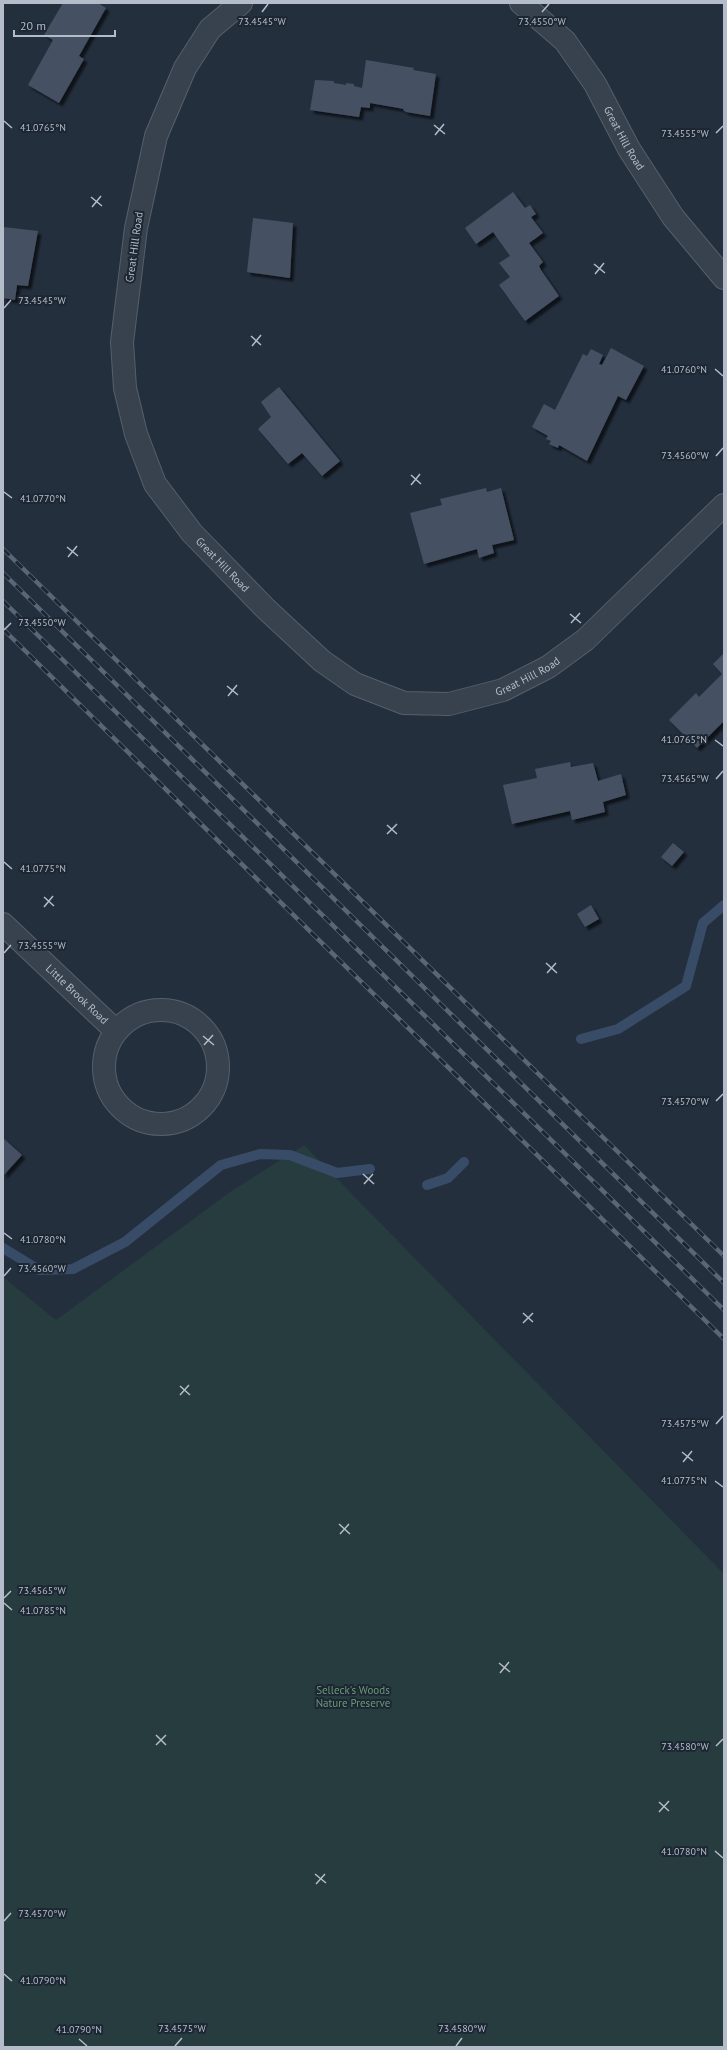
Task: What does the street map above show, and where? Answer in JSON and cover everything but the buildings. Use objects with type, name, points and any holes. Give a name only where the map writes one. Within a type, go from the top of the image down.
[{"type":"street","name":"Great Hill Road","points":[[241,3],[210,29],[185,68],[156,136],[136,228],[122,342],[125,388],[136,434],[155,484],[192,533],[277,619],[322,660],[355,684],[404,703],[449,704],[503,690],[548,667],[585,640],[724,505]]},
{"type":"street","name":"Great Hill Road","points":[[521,3],[565,41],[594,84],[629,149],[673,217],[724,278]]},
{"type":"street","name":"Little Brook Road","points":[[3,924],[116,1031]]},
{"type":"street","name":"Little Brook Road","points":[[160,1010],[185,1015],[200,1025],[212,1040],[218,1058],[218,1076],[209,1100],[190,1117],[166,1124],[141,1120],[125,1111],[113,1096],[104,1073],[106,1054],[116,1031],[136,1016],[160,1010]]},
{"type":"green space","name":"Selleck's Woods Nature Preserve","points":[[304,1145],[724,1574],[724,2047],[3,2047],[3,1277],[56,1320],[230,1192]]},
{"type":"waterway","points":[[581,1039],[618,1029],[686,986],[703,923],[724,905]]},
{"type":"waterway","points":[[3,1248],[39,1270],[73,1269],[125,1242],[221,1165],[260,1154],[290,1155],[337,1173],[370,1169]]},
{"type":"waterway","points":[[427,1185],[448,1178],[464,1162]]},
{"type":"railway","points":[[3,549],[724,1256]]},
{"type":"railway","points":[[3,573],[724,1283]]},
{"type":"railway","points":[[3,601],[724,1310]]},
{"type":"railway","points":[[3,629],[724,1339]]}]
